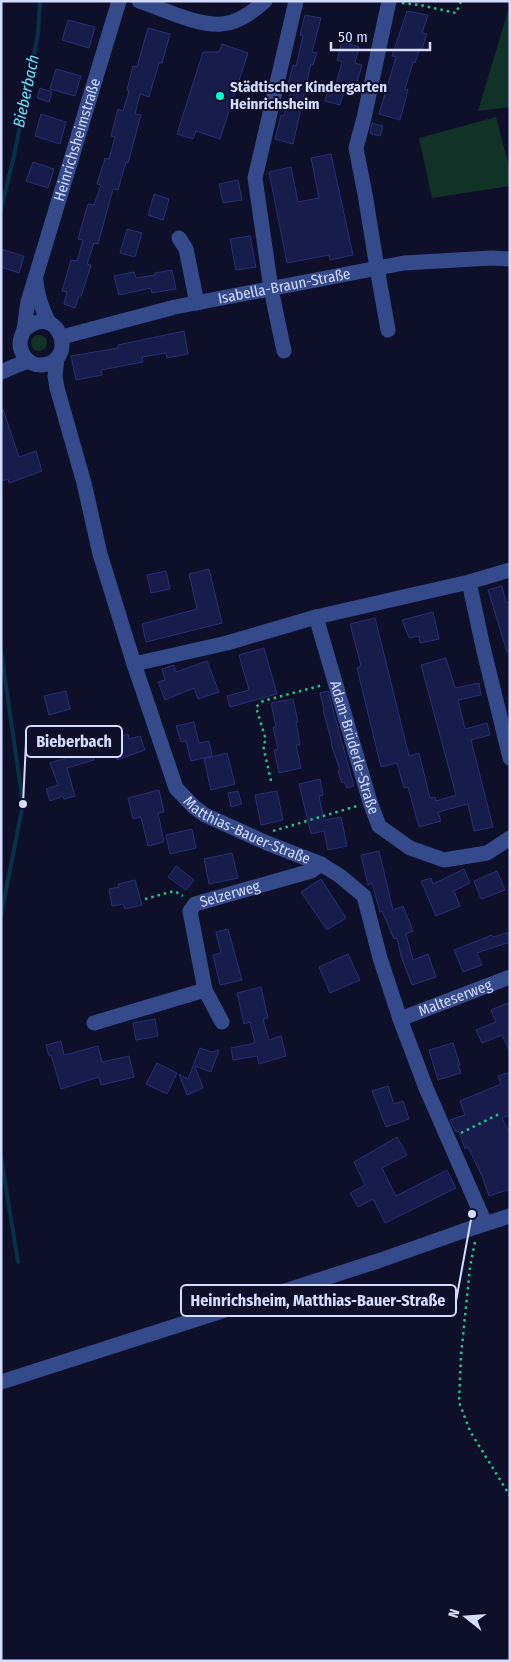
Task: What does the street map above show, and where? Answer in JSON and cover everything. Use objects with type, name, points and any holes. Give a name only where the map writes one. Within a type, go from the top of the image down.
[{"type":"street","name":"Heinrichsheimstraße","points":[[22,336],[28,302],[119,1]]},
{"type":"street","points":[[139,1],[194,20],[222,24],[235,21],[252,13],[265,1]]},
{"type":"street","points":[[284,351],[271,289],[255,178],[296,1]]},
{"type":"street","points":[[385,1],[389,2],[356,148],[388,330]]},
{"type":"street","points":[[179,238],[186,249],[197,303]]},
{"type":"street","name":"Isabella-Braun-Straße","points":[[62,337],[197,303],[404,263],[491,258],[510,259]]},
{"type":"street","name":"Heinrichsheimstraße","points":[[36,277],[41,307],[48,323],[54,326],[62,337]]},
{"type":"street","points":[[1,366],[22,336],[35,322],[48,323]]},
{"type":"street","points":[[22,336],[24,356],[32,363]]},
{"type":"street","points":[[1,372],[15,366],[32,363],[43,365],[51,363],[61,352],[63,345],[62,337]]},
{"type":"street","name":"Matthias-Bauer-Straße","points":[[57,358],[54,376],[84,483],[100,554],[134,664],[176,788],[194,807],[205,815],[253,837],[321,864],[340,876],[364,896],[380,958],[400,1020],[426,1088],[485,1223]]},
{"type":"street","name":"Matthias-Bauer-Straße","points":[[32,363],[47,378],[62,406]]},
{"type":"street","points":[[134,664],[227,643],[316,616],[469,582],[510,570]]},
{"type":"street","points":[[469,582],[510,758]]},
{"type":"street","name":"Adam-Brüderle-Straße","points":[[316,616],[370,802],[379,826],[410,848],[444,860],[486,852],[510,838]]},
{"type":"street","name":"Selzerweg","points":[[222,1022],[205,990],[190,911],[196,904],[311,870],[321,864]]},
{"type":"street","name":"Malteserweg","points":[[400,1020],[510,977]]},
{"type":"street","points":[[94,1023],[205,990]]},
{"type":"street","points":[[1,1382],[510,1216]]},
{"type":"path","points":[[389,2],[420,5],[456,13],[461,1]]},
{"type":"path","points":[[271,781],[263,745],[266,740],[256,707],[263,701],[335,682]]},
{"type":"path","points":[[253,837],[370,802]]},
{"type":"path","points":[[145,900],[174,891],[196,904]]},
{"type":"path","points":[[448,1139],[499,1114]]},
{"type":"path","points":[[485,1223],[474,1243],[470,1267],[461,1356],[459,1402],[470,1431],[510,1496]]},
{"type":"green space","points":[[510,4],[510,107],[478,111]]},
{"type":"green space","points":[[496,117],[510,170],[510,186],[432,198],[419,138]]},
{"type":"green space","points":[[39,335],[47,343],[39,351],[31,343]]},
{"type":"building","points":[[407,11],[428,15],[422,33],[427,34],[415,63],[413,62],[405,89],[408,90],[400,120],[379,114],[396,57],[392,56]]},
{"type":"building","points":[[305,15],[321,18],[312,52],[317,53],[313,65],[311,64],[293,144],[275,139],[281,115],[284,116],[291,90],[287,89],[293,65],[296,66],[303,36],[300,35]]},
{"type":"building","points":[[68,20],[95,27],[89,48],[62,40]]},
{"type":"building","points":[[148,28],[170,34],[162,63],[159,63],[149,97],[140,94],[135,114],[141,115],[128,163],[126,162],[118,190],[113,189],[98,244],[94,243],[87,264],[91,265],[75,308],[64,304],[67,292],[62,291],[71,260],[77,261],[83,240],[78,239],[88,204],[94,205],[101,185],[97,184],[105,158],[109,159],[115,137],[111,136],[118,109],[123,111],[129,91],[127,90],[133,66],[137,67]]},
{"type":"building","points":[[342,42],[359,47],[355,63],[362,65],[355,89],[345,86],[340,105],[325,101],[330,82],[336,84],[342,62],[337,60]]},
{"type":"building","points":[[222,44],[248,53],[220,139],[196,131],[193,139],[177,134],[203,52],[219,52]]},
{"type":"building","points":[[56,69],[81,76],[75,96],[50,89]]},
{"type":"building","points":[[40,88],[52,92],[49,102],[37,98]]},
{"type":"building","points":[[41,114],[66,122],[60,144],[35,136]]},
{"type":"building","points":[[372,123],[383,126],[380,136],[370,133]]},
{"type":"building","points":[[331,154],[353,255],[330,260],[329,255],[287,263],[269,172],[291,167],[298,202],[319,198],[311,158]]},
{"type":"building","points":[[33,162],[54,169],[48,188],[26,181]]},
{"type":"building","points":[[238,180],[242,200],[223,203],[219,184]]},
{"type":"building","points":[[154,194],[169,199],[163,220],[148,215]]},
{"type":"building","points":[[127,229],[142,233],[135,257],[120,253]]},
{"type":"building","points":[[250,236],[256,267],[236,270],[230,239]]},
{"type":"building","points":[[1,249],[24,256],[19,273],[1,267]]},
{"type":"building","points":[[172,270],[176,289],[152,293],[151,288],[119,295],[114,276],[134,272],[136,278]]},
{"type":"building","points":[[184,331],[188,354],[167,358],[166,353],[142,357],[143,362],[101,370],[102,375],[76,380],[71,356],[118,348],[118,345]]},
{"type":"building","points":[[3,409],[19,457],[36,451],[42,471],[9,483],[8,479],[1,481],[1,410]]},
{"type":"building","points":[[209,569],[222,623],[146,642],[142,624],[197,609],[189,574]]},
{"type":"building","points":[[166,571],[170,589],[151,593],[147,575]]},
{"type":"building","points":[[502,586],[506,603],[510,602],[510,652],[507,652],[488,590]]},
{"type":"building","points":[[433,612],[439,639],[420,643],[419,636],[409,638],[402,620]]},
{"type":"building","points":[[375,618],[409,756],[419,753],[430,798],[435,797],[436,801],[456,795],[421,665],[446,658],[455,688],[479,683],[481,695],[458,700],[465,729],[487,723],[490,735],[471,740],[493,827],[474,831],[468,804],[438,812],[441,821],[419,827],[408,787],[404,788],[397,763],[381,767],[357,668],[361,666],[350,624]]},
{"type":"building","points":[[264,648],[277,694],[230,707],[227,696],[249,690],[239,655]]},
{"type":"building","points":[[207,661],[219,692],[198,699],[194,688],[165,700],[158,682],[165,680],[162,669],[174,665],[176,672]]},
{"type":"building","points":[[66,691],[70,709],[49,715],[44,696]]},
{"type":"building","points":[[328,691],[354,786],[347,788],[344,782],[342,783],[338,771],[340,770],[331,744],[323,710],[320,693]]},
{"type":"building","points":[[293,699],[300,745],[296,745],[301,768],[279,773],[274,750],[278,749],[273,727],[276,727],[271,703]]},
{"type":"building","points":[[194,722],[199,743],[209,741],[212,756],[191,761],[186,741],[181,742],[176,726]]},
{"type":"building","points":[[128,734],[129,739],[140,736],[145,750],[117,760],[111,740]]},
{"type":"building","points":[[87,740],[94,760],[67,768],[75,796],[64,799],[63,796],[50,801],[46,789],[58,785],[50,763],[66,758],[63,748]]},
{"type":"building","points":[[227,753],[235,784],[211,790],[204,759]]},
{"type":"building","points":[[320,779],[323,795],[319,796],[324,820],[341,817],[347,846],[328,850],[324,831],[311,834],[299,784]]},
{"type":"building","points":[[159,790],[164,812],[158,813],[164,842],[148,846],[141,817],[133,819],[128,798]]},
{"type":"building","points":[[238,791],[242,804],[231,807],[228,793]]},
{"type":"building","points":[[277,791],[283,820],[261,825],[255,795]]},
{"type":"building","points":[[192,829],[196,848],[170,854],[166,835]]},
{"type":"building","points":[[379,851],[393,910],[403,906],[413,931],[406,934],[413,960],[428,954],[436,977],[412,985],[401,956],[397,938],[394,939],[382,911],[380,912],[372,883],[368,885],[361,855]]},
{"type":"building","points":[[232,853],[238,878],[209,884],[204,859]]},
{"type":"building","points":[[176,866],[194,880],[186,890],[168,877]]},
{"type":"building","points":[[464,869],[470,883],[454,891],[460,906],[436,916],[421,881],[431,878],[433,884]]},
{"type":"building","points":[[497,871],[505,890],[481,899],[474,881]]},
{"type":"building","points":[[321,879],[346,918],[327,930],[301,892]]},
{"type":"building","points":[[135,880],[142,905],[125,909],[123,904],[112,906],[109,889],[119,887],[118,884]]},
{"type":"building","points":[[228,929],[242,980],[220,985],[213,955],[221,953],[216,932]]},
{"type":"building","points":[[510,932],[510,942],[477,953],[482,965],[463,972],[454,950],[492,935],[493,937]]},
{"type":"building","points":[[348,954],[360,980],[330,993],[319,967]]},
{"type":"building","points":[[261,987],[268,1018],[263,1019],[269,1040],[281,1036],[286,1056],[259,1064],[257,1056],[233,1060],[231,1048],[255,1043],[250,1022],[244,1024],[237,993]]},
{"type":"building","points":[[510,1002],[510,1052],[502,1035],[482,1043],[476,1030],[496,1022],[491,1010]]},
{"type":"building","points":[[155,1019],[158,1036],[136,1040],[133,1023]]},
{"type":"building","points":[[61,1041],[64,1055],[98,1046],[102,1062],[129,1056],[134,1077],[101,1085],[99,1077],[61,1089],[51,1055],[49,1056],[46,1045]]},
{"type":"building","points":[[453,1043],[461,1073],[438,1080],[429,1050]]},
{"type":"building","points":[[200,1048],[212,1052],[219,1050],[211,1072],[195,1066],[203,1088],[187,1095],[179,1074],[188,1079]]},
{"type":"building","points":[[157,1063],[177,1073],[167,1094],[146,1084]]},
{"type":"building","points":[[510,1072],[510,1115],[502,1118],[510,1134],[510,1189],[489,1196],[468,1147],[465,1149],[459,1131],[456,1132],[450,1120],[465,1115],[460,1101],[501,1084],[498,1076]]},
{"type":"building","points":[[388,1086],[394,1104],[403,1101],[409,1119],[386,1127],[372,1091]]},
{"type":"building","points":[[397,1137],[407,1155],[382,1168],[396,1196],[447,1170],[456,1188],[385,1223],[373,1199],[358,1207],[350,1193],[365,1185],[354,1162]]},
{"type":"waterway","name":"Bieberbach","points":[[1,209],[14,156],[38,34],[40,1]]},
{"type":"waterway","name":"Bieberbach","points":[[1,651],[23,804],[1,915]]},
{"type":"waterway","name":"Bieberbach","points":[[1,1157],[18,1262]]},
{"type":"place","name":"Städtischer Kindergarten Heinrichsheim","points":[[220,96]]},
{"type":"place","name":"Bieberbach","points":[[23,804]]},
{"type":"place","name":"Heinrichsheim, Matthias-Bauer-Straße","points":[[472,1214]]}]
